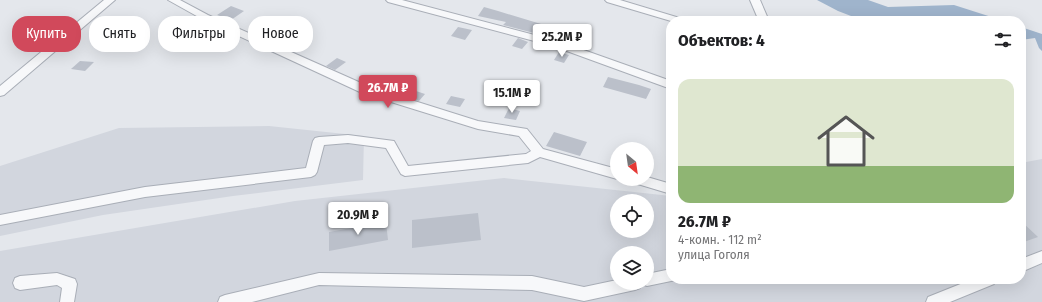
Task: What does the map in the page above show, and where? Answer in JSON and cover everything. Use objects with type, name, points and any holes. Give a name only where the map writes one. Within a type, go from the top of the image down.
[{"type":"street","points":[[0,92],[110,0]]},
{"type":"street","points":[[173,0],[204,17],[366,90],[478,125],[523,132],[540,152],[610,172]]},
{"type":"street","points":[[391,0],[557,44],[666,83]]},
{"type":"street","points":[[610,0],[666,17]]},
{"type":"street","points":[[755,0],[762,16]]},
{"type":"street","points":[[0,220],[145,192],[311,172],[319,141],[348,139],[390,144],[405,171],[528,158],[540,152]]},
{"type":"street","points":[[654,184],[666,188]]},
{"type":"street","points":[[1026,264],[1042,257]]},
{"type":"street","points":[[654,279],[666,276]]},
{"type":"street","points":[[20,283],[57,279],[70,284],[67,302]]},
{"type":"street","points":[[225,302],[319,279],[532,283],[584,294],[610,288]]},
{"type":"street","points":[[933,302],[977,284]]},
{"type":"shaded area","points":[[269,126],[364,136],[363,180],[233,196],[103,215],[0,236],[0,166],[119,128]]},
{"type":"shaded area","points":[[1042,159],[1042,302],[0,302],[0,251],[295,201],[504,178],[652,194],[610,194],[610,238],[654,238],[654,194],[666,195],[666,284],[1026,284],[1026,162]]},
{"type":"water","points":[[817,0],[868,0],[888,7],[954,5],[988,16],[851,16]]},
{"type":"water","points":[[1026,29],[1042,34],[1042,51],[1039,48],[1035,38],[1026,39]]},
{"type":"building","points":[[231,6],[244,11],[237,16],[217,15]]},
{"type":"building","points":[[484,7],[541,24],[534,33],[503,25],[506,22],[478,16]]},
{"type":"building","points":[[458,27],[472,30],[465,40],[451,36]]},
{"type":"building","points":[[558,31],[573,35],[568,43],[553,38]]},
{"type":"building","points":[[518,38],[528,42],[522,49],[512,46]]},
{"type":"building","points":[[559,52],[569,55],[564,63],[554,60]]},
{"type":"building","points":[[337,58],[346,62],[335,70],[326,66]]},
{"type":"building","points":[[80,61],[94,62],[85,71],[71,69]]},
{"type":"building","points":[[608,77],[651,89],[646,99],[603,87]]},
{"type":"building","points":[[413,90],[425,94],[419,101],[407,97]]},
{"type":"building","points":[[451,96],[465,99],[460,107],[446,104]]},
{"type":"building","points":[[509,108],[520,111],[516,120],[504,118]]},
{"type":"building","points":[[554,132],[587,142],[580,156],[546,146]]},
{"type":"building","points":[[478,213],[481,240],[412,248],[412,220]]},
{"type":"building","points":[[386,222],[388,240],[329,251],[329,232]]},
{"type":"building","points":[[1026,226],[1038,237],[1026,241]]}]
